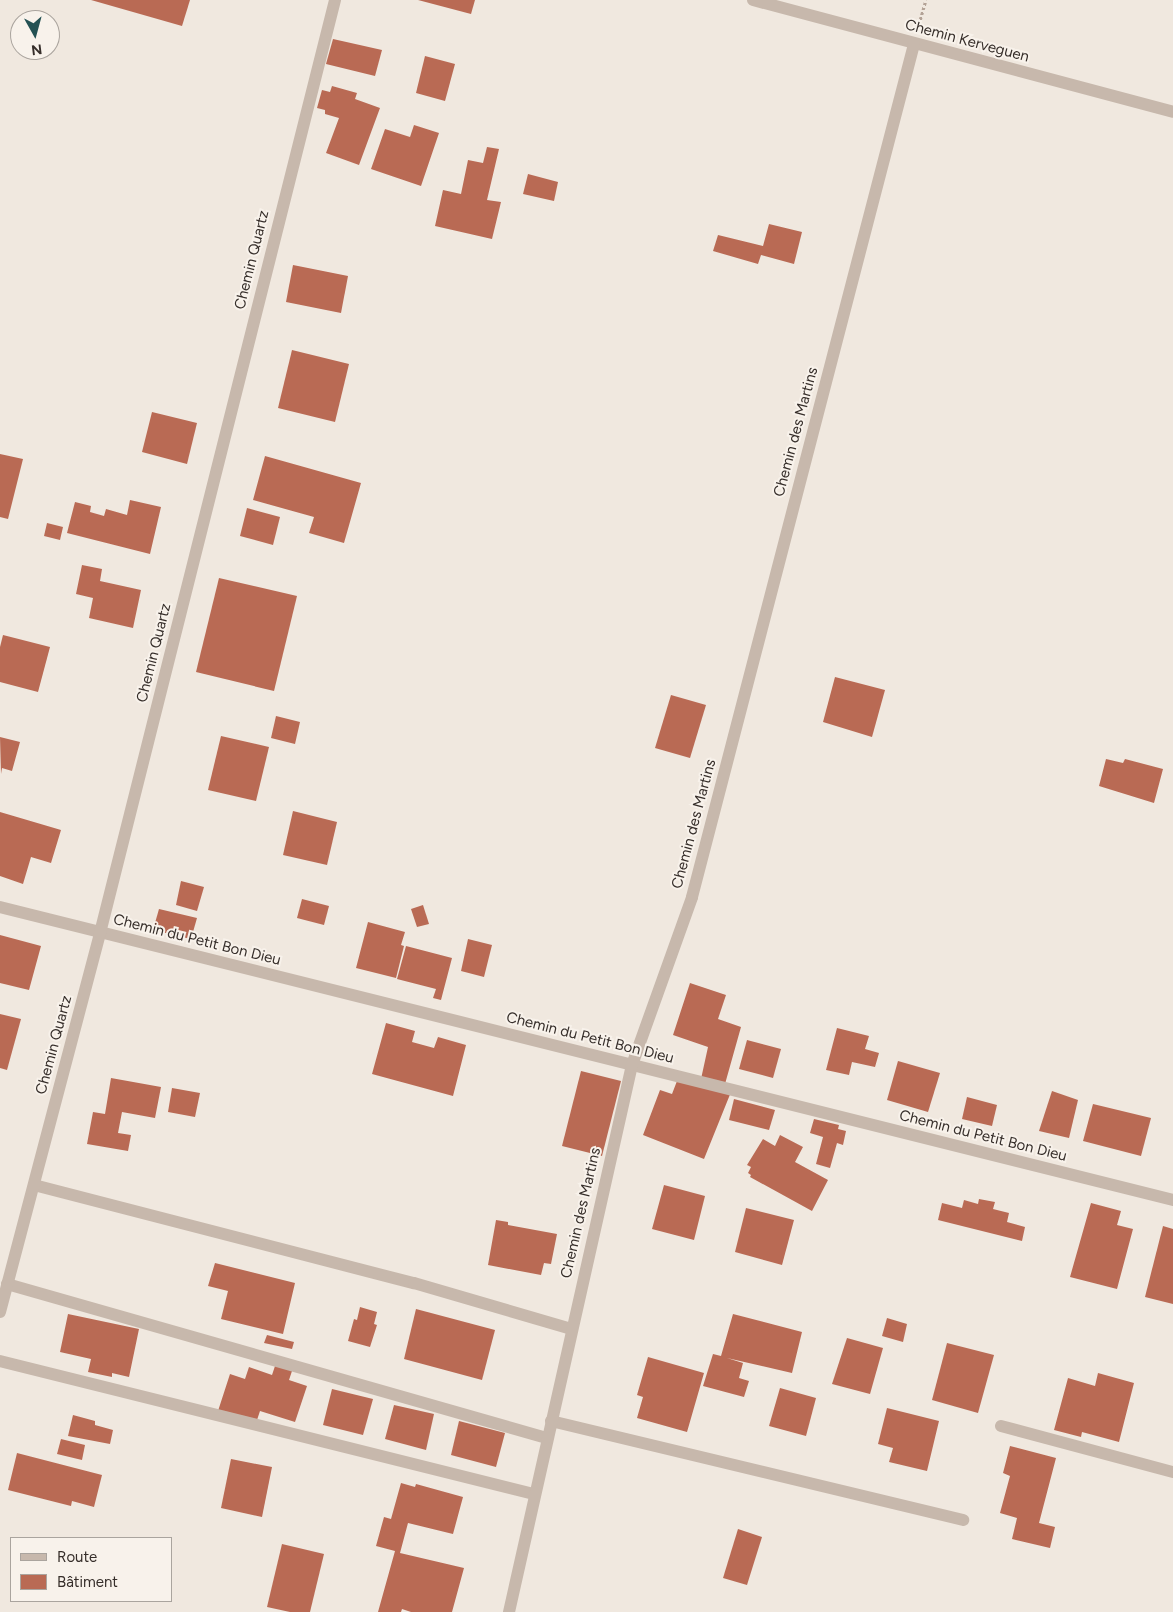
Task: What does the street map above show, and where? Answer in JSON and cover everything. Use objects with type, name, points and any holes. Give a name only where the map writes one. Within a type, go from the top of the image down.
[{"type":"street","name":"Chemin Quartz","points":[[0,1312],[100,933],[334,0]]},
{"type":"street","name":"Chemin Kerveguen","points":[[753,0],[1173,112]]},
{"type":"street","name":"Chemin des Martins","points":[[509,1612],[546,1438],[632,1065],[692,896],[914,44]]},
{"type":"street","name":"Chemin du Petit Bon Dieu","points":[[0,908],[1173,1200]]},
{"type":"street","points":[[34,1185],[414,1283],[571,1329]]},
{"type":"street","points":[[8,1284],[546,1438]]},
{"type":"street","points":[[0,1361],[534,1494]]},
{"type":"street","points":[[551,1421],[964,1520]]},
{"type":"street","points":[[1001,1426],[1173,1472]]},
{"type":"building","points":[[91,0],[190,0],[182,26]]},
{"type":"building","points":[[418,0],[475,0],[471,14]]},
{"type":"building","points":[[333,39],[382,50],[375,76],[326,64]]},
{"type":"building","points":[[425,56],[455,64],[445,101],[416,93]]},
{"type":"building","points":[[332,86],[357,93],[355,99],[380,108],[359,165],[326,153],[339,118],[325,114],[325,110],[317,108],[322,90],[330,92]]},
{"type":"building","points":[[414,125],[439,133],[421,186],[371,169],[385,129],[410,137]]},
{"type":"building","points":[[487,147],[499,149],[487,200],[501,202],[492,239],[435,226],[443,190],[461,194],[468,160],[483,163]]},
{"type":"building","points":[[528,174],[558,182],[554,201],[523,194]]},
{"type":"building","points":[[769,224],[802,232],[794,264],[761,255],[758,264],[713,251],[718,235],[763,246]]},
{"type":"building","points":[[293,265],[348,276],[341,313],[286,302]]},
{"type":"building","points":[[292,350],[349,364],[335,422],[278,408]]},
{"type":"building","points":[[152,412],[197,423],[187,464],[142,452]]},
{"type":"building","points":[[0,454],[23,459],[8,519],[0,517]]},
{"type":"building","points":[[265,456],[361,483],[344,543],[309,533],[314,517],[253,500]]},
{"type":"building","points":[[130,500],[161,507],[150,554],[67,533],[75,502],[91,506],[90,512],[104,516],[106,509],[127,515]]},
{"type":"building","points":[[247,508],[280,517],[273,545],[240,536]]},
{"type":"building","points":[[47,523],[63,527],[60,540],[44,536]]},
{"type":"building","points":[[82,565],[102,569],[100,581],[141,590],[133,628],[89,618],[93,598],[76,594]]},
{"type":"building","points":[[219,578],[297,596],[274,691],[196,672]]},
{"type":"building","points":[[3,635],[50,647],[38,692],[0,682],[0,647]]},
{"type":"building","points":[[835,677],[885,690],[872,737],[823,722]]},
{"type":"building","points":[[671,695],[706,705],[690,758],[655,748]]},
{"type":"building","points":[[276,716],[300,722],[295,744],[271,738]]},
{"type":"building","points":[[221,736],[269,747],[256,801],[208,790]]},
{"type":"building","points":[[0,737],[20,742],[12,771],[2,768],[1,774]]},
{"type":"building","points":[[1106,759],[1123,763],[1125,759],[1163,769],[1154,803],[1099,786]]},
{"type":"building","points":[[293,811],[337,822],[327,865],[283,855]]},
{"type":"building","points":[[0,812],[61,830],[51,863],[31,857],[23,884],[0,876]]},
{"type":"building","points":[[181,881],[204,887],[197,911],[176,905]]},
{"type":"building","points":[[302,899],[329,906],[324,925],[297,918]]},
{"type":"building","points":[[423,905],[429,924],[417,927],[411,909]]},
{"type":"building","points":[[159,909],[197,918],[191,939],[153,930]]},
{"type":"building","points":[[368,922],[405,932],[401,945],[404,946],[396,978],[356,968]]},
{"type":"building","points":[[0,935],[41,946],[29,990],[0,983]]},
{"type":"building","points":[[468,939],[492,945],[484,977],[461,971]]},
{"type":"building","points":[[406,946],[452,958],[441,1000],[433,998],[436,989],[397,979]]},
{"type":"building","points":[[690,983],[726,995],[718,1019],[741,1027],[725,1084],[701,1079],[708,1047],[673,1035]]},
{"type":"building","points":[[0,1014],[21,1019],[7,1070],[0,1068]]},
{"type":"building","points":[[386,1023],[415,1031],[412,1042],[434,1048],[438,1037],[466,1045],[453,1096],[372,1074]]},
{"type":"building","points":[[837,1028],[869,1036],[865,1049],[879,1053],[875,1067],[852,1062],[849,1075],[826,1070]]},
{"type":"building","points":[[747,1040],[781,1049],[773,1078],[739,1069]]},
{"type":"building","points":[[898,1061],[940,1073],[928,1112],[887,1100]]},
{"type":"building","points":[[581,1071],[621,1081],[602,1156],[562,1146]]},
{"type":"building","points":[[111,1078],[161,1087],[155,1118],[122,1112],[118,1133],[131,1135],[128,1151],[87,1144],[93,1112],[105,1114]]},
{"type":"building","points":[[677,1081],[731,1092],[704,1159],[643,1135],[660,1090],[672,1094]]},
{"type":"building","points":[[172,1088],[200,1093],[195,1117],[168,1112]]},
{"type":"building","points":[[1052,1091],[1078,1100],[1069,1138],[1039,1131]]},
{"type":"building","points":[[967,1097],[997,1105],[992,1126],[962,1119]]},
{"type":"building","points":[[734,1099],[775,1110],[769,1130],[729,1120]]},
{"type":"building","points":[[1093,1104],[1151,1118],[1141,1156],[1083,1141]]},
{"type":"building","points":[[814,1119],[839,1125],[838,1129],[846,1131],[843,1145],[837,1143],[830,1168],[816,1164],[823,1137],[810,1133]]},
{"type":"building","points":[[780,1135],[803,1147],[795,1162],[828,1180],[812,1211],[750,1177],[751,1175],[748,1173],[751,1167],[747,1165],[763,1139],[775,1146]]},
{"type":"building","points":[[664,1185],[705,1196],[694,1240],[652,1229]]},
{"type":"building","points":[[979,1199],[995,1202],[993,1209],[1009,1213],[1007,1222],[1025,1227],[1022,1241],[938,1220],[942,1203],[962,1208],[964,1200],[978,1204]]},
{"type":"building","points":[[1091,1203],[1121,1211],[1117,1225],[1133,1229],[1117,1289],[1070,1277]]},
{"type":"building","points":[[746,1208],[794,1220],[782,1265],[735,1252]]},
{"type":"building","points":[[496,1220],[508,1222],[508,1225],[557,1234],[551,1264],[544,1263],[541,1275],[488,1265]]},
{"type":"building","points":[[1163,1226],[1173,1229],[1173,1304],[1145,1297]]},
{"type":"building","points":[[215,1263],[295,1283],[283,1334],[221,1319],[228,1291],[208,1286]]},
{"type":"building","points":[[360,1307],[377,1312],[374,1324],[377,1325],[370,1347],[348,1341],[354,1319],[357,1320]]},
{"type":"building","points":[[416,1309],[495,1330],[482,1380],[404,1359]]},
{"type":"building","points":[[68,1314],[139,1329],[129,1377],[112,1373],[112,1377],[88,1372],[91,1359],[60,1352]]},
{"type":"building","points":[[733,1314],[802,1332],[792,1373],[727,1358],[743,1363],[739,1378],[749,1381],[744,1397],[703,1386],[713,1354],[721,1356]]},
{"type":"building","points":[[887,1318],[907,1324],[903,1342],[882,1336]]},
{"type":"building","points":[[267,1335],[294,1342],[292,1349],[264,1343]]},
{"type":"building","points":[[847,1338],[883,1348],[870,1394],[832,1384]]},
{"type":"building","points":[[947,1343],[994,1355],[978,1413],[932,1400]]},
{"type":"building","points":[[648,1357],[704,1373],[687,1432],[637,1418],[643,1397],[637,1395]]},
{"type":"building","points":[[276,1363],[293,1368],[289,1380],[307,1386],[295,1422],[260,1411],[256,1423],[218,1411],[230,1374],[245,1379],[249,1367],[272,1375]]},
{"type":"building","points":[[1098,1373],[1134,1383],[1119,1442],[1082,1432],[1081,1437],[1054,1430],[1068,1378],[1095,1386]]},
{"type":"building","points":[[780,1388],[816,1398],[806,1436],[769,1426]]},
{"type":"building","points":[[332,1389],[373,1399],[363,1435],[323,1425]]},
{"type":"building","points":[[394,1405],[434,1414],[426,1450],[385,1439]]},
{"type":"building","points":[[887,1408],[939,1421],[927,1471],[889,1462],[893,1448],[878,1444]]},
{"type":"building","points":[[73,1415],[95,1421],[95,1425],[113,1430],[110,1444],[68,1436]]},
{"type":"building","points":[[459,1421],[505,1433],[496,1467],[451,1455]]},
{"type":"building","points":[[61,1439],[85,1445],[82,1460],[57,1454]]},
{"type":"building","points":[[1010,1446],[1056,1458],[1039,1523],[1055,1527],[1050,1548],[1012,1539],[1017,1518],[1000,1513],[1010,1476],[1003,1473]]},
{"type":"building","points":[[17,1453],[102,1475],[94,1507],[72,1501],[71,1506],[8,1490]]},
{"type":"building","points":[[231,1459],[272,1467],[262,1517],[221,1508]]},
{"type":"building","points":[[401,1483],[415,1487],[416,1484],[463,1497],[453,1534],[408,1523],[400,1553],[464,1568],[452,1612],[411,1612],[402,1609],[401,1612],[378,1612],[395,1551],[376,1546],[384,1517],[391,1519]]},
{"type":"building","points":[[738,1529],[762,1537],[747,1585],[723,1578]]},
{"type":"building","points":[[282,1544],[324,1554],[310,1612],[290,1612],[267,1607]]}]
